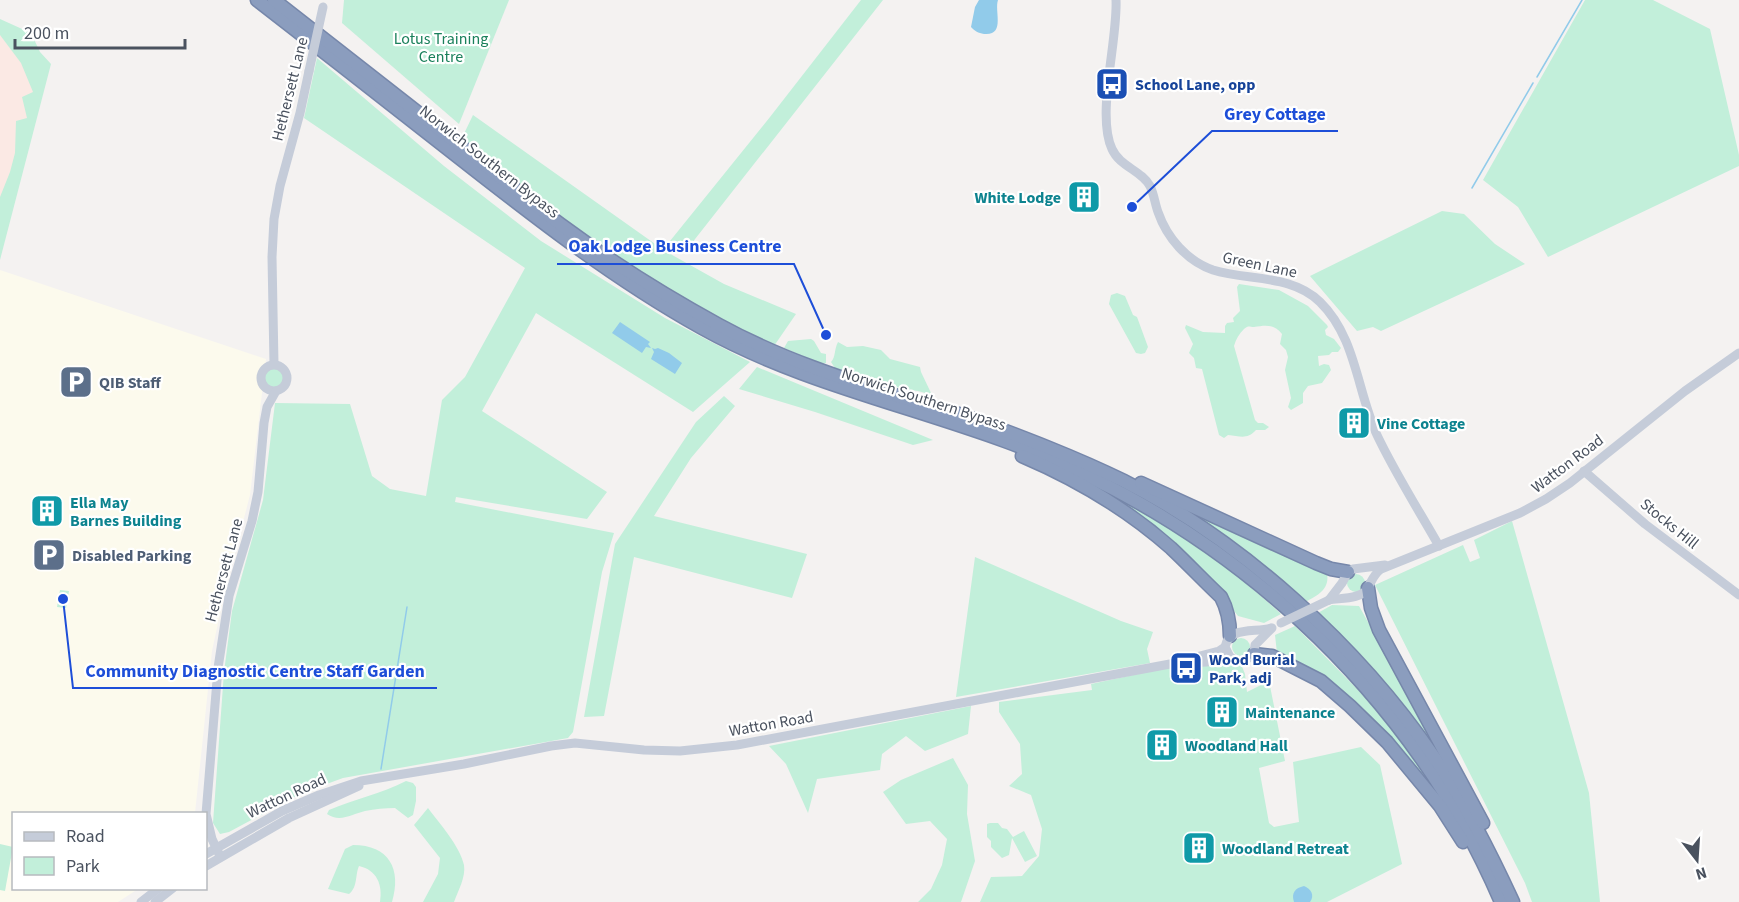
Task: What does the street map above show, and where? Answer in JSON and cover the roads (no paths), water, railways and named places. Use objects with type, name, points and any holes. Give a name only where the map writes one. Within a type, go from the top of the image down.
[{"type":"highway","name":"Norwich Southern Bypass","points":[[257,0],[555,233],[608,271],[706,330],[784,368],[1004,441],[1076,470],[1182,527],[1245,572],[1307,626],[1343,663],[1400,729],[1432,774],[1458,817],[1490,876],[1501,902]]},
{"type":"highway","name":"Norwich Southern Bypass","points":[[274,0],[560,224],[653,286],[722,327],[778,353],[835,375],[966,417],[1074,459],[1124,482],[1192,521],[1223,542],[1286,592],[1353,657],[1408,723],[1433,756],[1486,846],[1513,902]]},
{"type":"highway","points":[[823,382],[986,440],[1092,490],[1124,511],[1169,546],[1221,597],[1227,608],[1230,624],[1228,641]]},
{"type":"highway","points":[[966,417],[1045,443],[1123,474],[1309,560],[1349,575]]},
{"type":"highway","points":[[1369,585],[1371,608],[1379,630],[1482,822],[1519,902]]},
{"type":"highway","points":[[1257,651],[1272,656],[1321,681],[1387,741],[1440,807],[1482,872],[1496,902]]},
{"type":"main road","name":"Green Lane","points":[[1116,0],[1116,28],[1107,89],[1107,130],[1112,150],[1121,163],[1146,181],[1168,235],[1187,255],[1209,268],[1233,275],[1283,282],[1303,289],[1319,300],[1333,316],[1350,352],[1376,433],[1439,546]]},
{"type":"main road","name":"Hethersett Lane","points":[[274,364],[272,257],[274,219],[279,186],[300,113],[324,4]]},
{"type":"main road","name":"Watton Road","points":[[210,855],[372,780],[567,744],[680,751],[737,745],[1174,663],[1219,651],[1236,632],[1272,628],[1329,600],[1359,596],[1369,585],[1374,574],[1393,564],[1534,506],[1584,471],[1685,391],[1739,353]]},
{"type":"main road","name":"Hethersett Lane","points":[[274,364],[283,368],[288,377],[285,386],[271,390],[261,382],[262,372],[274,364]]},
{"type":"main road","name":"Hethersett Lane","points":[[206,812],[223,630],[229,596],[252,521],[258,492],[262,439],[271,390]]},
{"type":"main road","name":"Stocks Hill","points":[[1584,471],[1645,524],[1739,595]]},
{"type":"main road","name":"Watton Road","points":[[1329,600],[1349,575],[1393,564]]},
{"type":"main road","points":[[1353,596],[1347,593],[1349,575],[1365,572],[1369,585]]},
{"type":"main road","name":"Watton Road","points":[[1174,663],[1206,662],[1230,657],[1239,661],[1246,660],[1257,651],[1272,628]]},
{"type":"main road","points":[[1243,632],[1253,638],[1257,651]]},
{"type":"main road","points":[[1228,641],[1230,657]]},
{"type":"main road","name":"Hethersett Lane","points":[[207,820],[210,855]]},
{"type":"main road","points":[[141,902],[156,890]]},
{"type":"main road","points":[[155,902],[170,890]]},
{"type":"water","points":[[979,0],[998,0],[997,27],[991,34],[980,33],[971,27],[975,7]]},
{"type":"water","points":[[620,322],[650,342],[648,344],[651,348],[646,347],[642,353],[612,333]]},
{"type":"water","points":[[652,348],[669,353],[682,363],[675,374],[651,359],[654,352]]},
{"type":"water","points":[[1304,886],[1312,892],[1310,902],[1294,902],[1294,891]]},
{"type":"waterway","points":[[1537,77],[1582,0]]},
{"type":"waterway","points":[[1472,188],[1533,83]]},
{"type":"waterway","points":[[381,769],[407,607]]},
{"type":"place","name":"School Lane, opp","points":[[1112,84]]},
{"type":"place","name":"White Lodge","points":[[1084,197]]},
{"type":"place","name":"Grey Cottage","points":[[1132,207]]},
{"type":"place","name":"Oak Lodge Business Centre","points":[[826,335]]},
{"type":"place","name":"QIB Staff","points":[[76,382]]},
{"type":"place","name":"Vine Cottage","points":[[1354,423]]},
{"type":"place","name":"Ella May Barnes Building","points":[[47,511]]},
{"type":"place","name":"Disabled Parking","points":[[49,555]]},
{"type":"place","name":"Community Diagnostic Centre Staff Garden","points":[[63,599]]},
{"type":"place","name":"Wood Burial Park, adj","points":[[1186,668]]},
{"type":"place","name":"Maintenance","points":[[1222,712]]},
{"type":"place","name":"Woodland Hall","points":[[1162,745]]},
{"type":"place","name":"Woodland Retreat","points":[[1199,848]]},
{"type":"park label","name":"Lotus Training Centre","points":[[441,47]]}]
